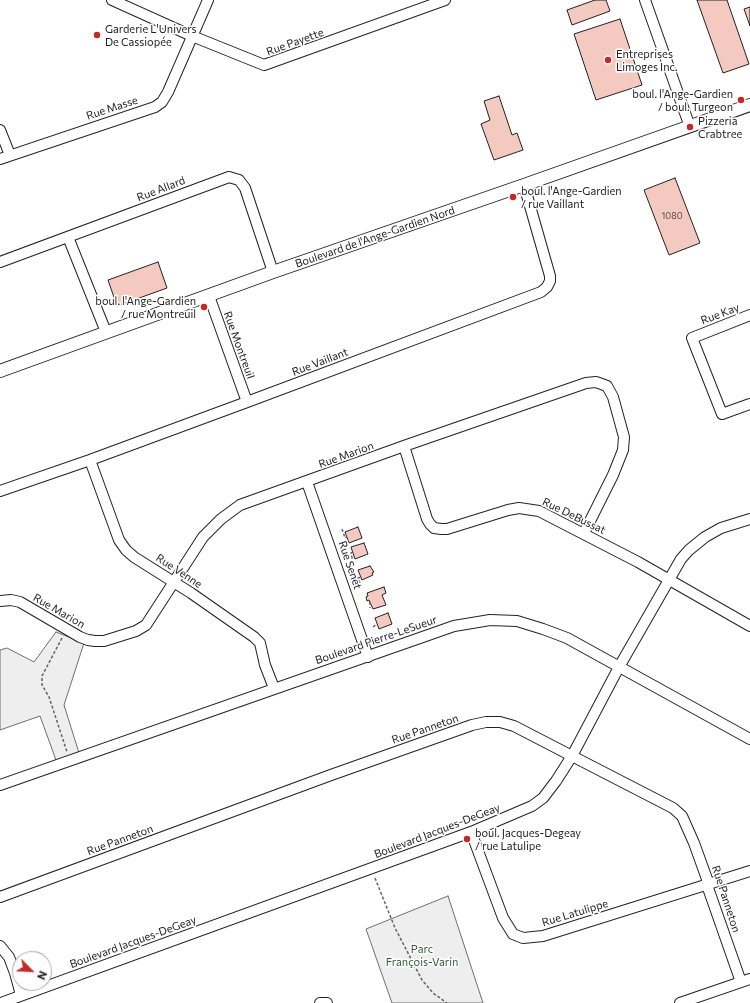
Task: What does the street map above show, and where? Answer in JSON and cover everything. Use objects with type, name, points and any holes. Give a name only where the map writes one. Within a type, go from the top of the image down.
[{"type":"main road","name":"Boulevard de l'Ange-Gardien Nord","points":[[0,372],[106,332],[274,272],[750,105]]},
{"type":"street","name":"Rue Payette","points":[[112,0],[192,36],[264,65],[445,0]]},
{"type":"street","name":"Rue Masse","points":[[0,159],[155,107],[162,102],[168,92],[208,0]]},
{"type":"street","points":[[646,0],[690,127]]},
{"type":"street","points":[[0,130],[10,155]]},
{"type":"street","name":"Rue Allard","points":[[0,262],[229,177],[239,180],[245,188],[274,272]]},
{"type":"street","name":"Rue Vaillant","points":[[0,491],[90,460],[541,292],[547,287],[550,281],[550,276],[524,185]]},
{"type":"street","points":[[68,237],[106,332]]},
{"type":"street","name":"Rue Montreuil","points":[[209,296],[247,402]]},
{"type":"street","name":"Rue Kay","points":[[750,315],[692,338],[722,414],[750,404]]},
{"type":"street","name":"Rue Marion","points":[[0,601],[11,600],[20,602],[80,637],[95,641],[111,639],[136,631],[146,625],[204,537],[220,519],[240,505],[586,383],[596,382],[607,386],[612,397],[624,437],[623,450],[615,470],[584,533]]},
{"type":"street","name":"Rue DeBussat","points":[[404,446],[427,519],[434,528],[447,529],[519,508],[539,511],[584,533],[669,579],[750,626]]},
{"type":"street","name":"Rue Venne","points":[[90,460],[119,540],[126,550],[134,557],[175,582],[254,637],[260,643],[265,665],[274,688]]},
{"type":"street","name":"Rue Senet","points":[[307,482],[368,657]]},
{"type":"street","name":"Boulevard Jacques-DeGeay","points":[[1,1003],[470,832],[532,806],[543,798],[572,756],[619,667],[682,559],[689,550],[705,537],[721,528],[750,519]]},
{"type":"street","name":"Boulevard Pierre-LeSueur","points":[[0,785],[454,626],[496,620],[517,621],[544,629],[566,638],[750,739]]},
{"type":"street","name":"Rue Panneton","points":[[0,897],[331,775],[479,723],[500,722],[514,726],[673,808],[682,816],[694,843],[707,879],[707,885],[746,981]]},
{"type":"street","name":"Rue Latulippe","points":[[470,832],[503,918],[513,934],[523,938],[543,936],[750,871]]},
{"type":"street","points":[[0,946],[9,957],[21,995]]},
{"type":"street","points":[[680,1003],[746,981]]},
{"type":"street","points":[[320,1003],[326,1003]]},
{"type":"path","points":[[342,529],[346,538],[347,537]]},
{"type":"path","points":[[353,552],[351,553],[353,562]]},
{"type":"path","points":[[360,583],[358,578],[361,577]]},
{"type":"path","points":[[370,602],[370,608]]},
{"type":"path","points":[[372,627],[378,624]]},
{"type":"path","points":[[66,629],[42,676],[42,685],[50,697],[69,761]]},
{"type":"path","points":[[371,868],[395,928],[422,980],[432,993],[447,1003]]},
{"type":"green space","points":[[56,632],[84,643],[64,705],[79,753],[56,760],[40,716],[0,730],[0,650],[7,648],[34,662]]},
{"type":"green space","name":"Parc François-Varin","points":[[448,896],[483,1003],[392,1003],[366,929]]},
{"type":"building","points":[[595,0],[606,0],[610,11],[572,25],[567,10]]},
{"type":"building","points":[[697,0],[727,0],[749,64],[723,73]]},
{"type":"building","points":[[750,7],[750,26],[744,9]]},
{"type":"building","name":"Entreprises Limoges Inc.","points":[[620,19],[642,85],[596,100],[574,34]]},
{"type":"building","points":[[499,96],[512,135],[517,133],[523,150],[494,160],[481,124],[490,120],[484,101]]},
{"type":"building","points":[[675,178],[700,243],[669,255],[644,190]]},
{"type":"building","points":[[158,262],[167,288],[117,306],[108,280]]},
{"type":"building","points":[[358,527],[362,538],[349,543],[345,532]]},
{"type":"building","points":[[364,543],[368,554],[355,559],[351,547]]},
{"type":"building","points":[[370,566],[374,572],[372,573],[373,575],[362,580],[358,570]]},
{"type":"building","points":[[384,587],[386,593],[382,595],[386,605],[373,609],[369,600],[367,601],[367,593]]},
{"type":"building","points":[[388,613],[392,624],[379,629],[375,618]]},
{"type":"place","name":"Garderie L'Univers De Cassiopée","points":[[97,35]]},
{"type":"place","name":"Entreprises Limoges Inc.","points":[[608,60]]},
{"type":"place","name":"boul. l'Ange-Gardien / boul. Turgeon","points":[[741,100]]},
{"type":"place","name":"Pizzeria Crabtree","points":[[690,127]]},
{"type":"place","name":"boul. l'Ange-Gardien / rue Vaillant","points":[[513,197]]},
{"type":"place","name":"boul. l'Ange-Gardien / rue Montreuil","points":[[204,307]]},
{"type":"place","name":"boul. Jacques-Degeay / rue Latulipe","points":[[467,839]]}]
